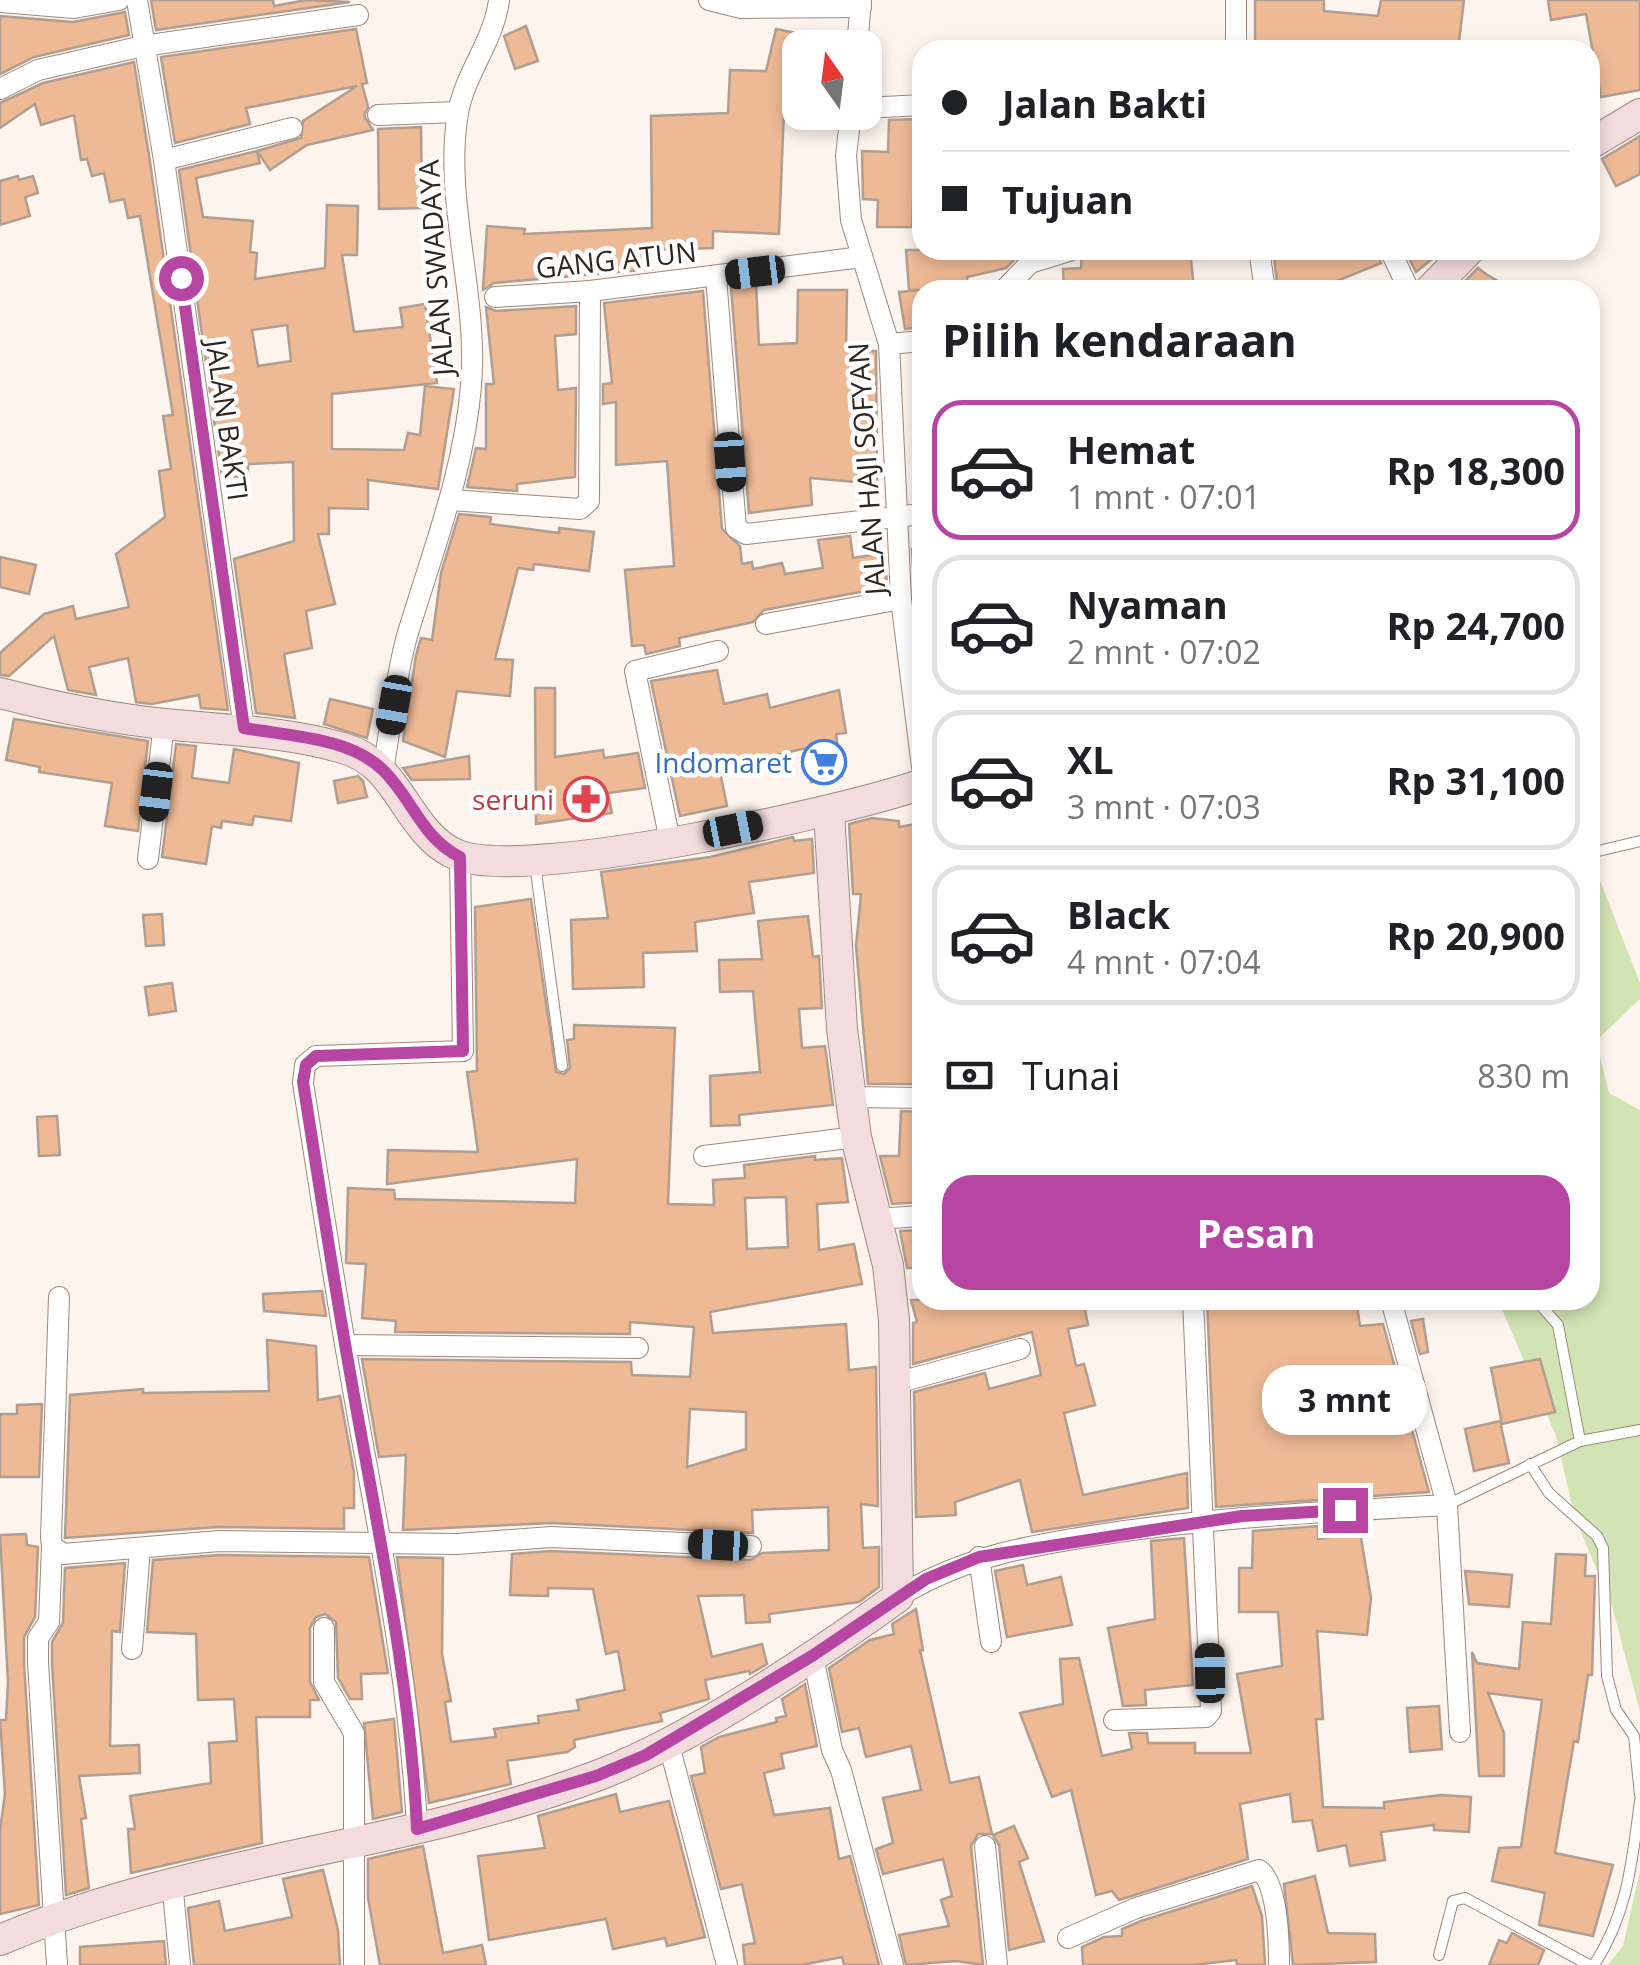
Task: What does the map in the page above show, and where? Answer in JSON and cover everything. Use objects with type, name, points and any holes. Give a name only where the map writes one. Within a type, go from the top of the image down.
[{"type":"street","points":[[0,2],[74,8],[119,0]]},
{"type":"street","name":"JALAN BAKTI","points":[[137,0],[164,160],[244,728]]},
{"type":"street","name":"JALAN SWADAYA","points":[[383,770],[406,640],[451,500],[469,414],[473,336],[454,148],[458,112],[497,18],[499,0]]},
{"type":"street","points":[[709,0],[742,8],[861,4],[859,30]]},
{"type":"street","points":[[1236,0],[1236,40]]},
{"type":"street","points":[[0,89],[38,70],[143,46],[358,15]]},
{"type":"street","points":[[882,107],[912,106]]},
{"type":"street","points":[[378,116],[458,112]]},
{"type":"street","points":[[1600,138],[1640,114]]},
{"type":"street","points":[[164,160],[292,128]]},
{"type":"street","name":"JALAN HAJI SOFYAN","points":[[849,130],[846,156],[851,220],[889,344],[901,600],[912,687]]},
{"type":"street","name":"GANG ATUN","points":[[495,297],[590,291],[862,257]]},
{"type":"street","points":[[1014,280],[1030,263],[1040,260]]},
{"type":"street","points":[[1440,280],[1459,260]]},
{"type":"street","points":[[716,276],[736,528],[746,534],[912,514]]},
{"type":"street","points":[[451,500],[580,509],[590,501],[590,291]]},
{"type":"street","points":[[889,344],[912,342]]},
{"type":"street","points":[[766,624],[901,600]]},
{"type":"street","points":[[670,841],[635,671],[718,651]]},
{"type":"street","points":[[0,693],[164,724],[244,728],[347,749],[383,770],[427,834],[460,857],[534,862],[670,841],[828,812],[912,787]]},
{"type":"street","points":[[148,860],[164,724]]},
{"type":"street","points":[[828,812],[842,1029],[856,1136],[888,1265],[896,1383],[898,1597]]},
{"type":"street","points":[[417,1829],[414,1758],[383,1544],[303,1082],[306,1065],[316,1056],[463,1051],[460,857]]},
{"type":"street","points":[[852,1097],[912,1098]]},
{"type":"street","points":[[704,1156],[856,1136]]},
{"type":"street","points":[[874,1219],[912,1217]]},
{"type":"street","points":[[57,1965],[38,1638],[49,1622],[59,1296]]},
{"type":"street","points":[[1114,1720],[1206,1716],[1211,1711],[1206,1520],[1194,1310]]},
{"type":"street","points":[[1394,1310],[1447,1505],[1460,1732]]},
{"type":"street","points":[[346,1344],[638,1348]]},
{"type":"street","points":[[896,1383],[1020,1349]]},
{"type":"street","points":[[0,1940],[52,1918],[172,1881],[417,1829],[596,1776],[668,1741],[812,1656],[943,1570],[979,1557],[1206,1520],[1447,1505]]},
{"type":"street","points":[[52,1546],[64,1554],[219,1541],[383,1544],[550,1537],[752,1546]]},
{"type":"street","points":[[132,1649],[140,1548]]},
{"type":"street","points":[[979,1557],[991,1642]]},
{"type":"street","points":[[324,1628],[324,1682],[354,1733],[354,1965]]},
{"type":"street","points":[[812,1656],[832,1750],[841,1770],[892,1965]]},
{"type":"street","points":[[668,1741],[727,1965]]},
{"type":"street","points":[[985,1846],[997,1965]]},
{"type":"street","points":[[1068,1938],[1136,1908],[1259,1870],[1267,1877],[1278,1928],[1279,1965]]},
{"type":"street","points":[[172,1881],[180,1965]]},
{"type":"lane","points":[[1600,851],[1640,841]]},
{"type":"lane","points":[[534,862],[562,1066]]},
{"type":"lane","points":[[1544,1310],[1558,1326],[1580,1441]]},
{"type":"lane","points":[[1447,1505],[1580,1441],[1640,1430]]},
{"type":"lane","points":[[1439,1956],[1453,1901],[1466,1898],[1591,1965],[1619,1924],[1628,1896],[1640,1798],[1637,1735],[1616,1710],[1608,1676],[1602,1548],[1597,1536],[1548,1492],[1530,1464]]},
{"type":"green space","points":[[1600,881],[1640,983],[1640,999],[1600,1037]]},
{"type":"green space","points":[[1600,1057],[1609,1093],[1640,1110],[1640,1712],[1612,1606],[1575,1518],[1556,1436],[1502,1310],[1600,1310]]},
{"type":"green space","points":[[1640,1871],[1640,1965],[1608,1965],[1623,1946]]},
{"type":"building","points":[[151,0],[273,0],[274,6],[306,0],[350,2],[156,30]]},
{"type":"building","points":[[1255,0],[1324,0],[1324,11],[1378,16],[1381,0],[1464,0],[1459,40],[1255,40]]},
{"type":"building","points":[[1548,0],[1640,0],[1640,90],[1601,97],[1600,40],[1591,40],[1586,14],[1551,20]]},
{"type":"building","points":[[125,12],[129,35],[34,57],[0,74],[0,16],[73,22]]},
{"type":"building","points":[[526,26],[538,61],[515,69],[504,36]]},
{"type":"building","points":[[356,29],[367,83],[362,84],[368,107],[364,116],[373,130],[307,145],[270,170],[257,151],[301,138],[303,121],[357,86],[246,108],[250,124],[175,143],[161,57]]},
{"type":"building","points":[[776,29],[782,30],[779,234],[713,231],[713,248],[651,250],[652,269],[494,283],[483,290],[487,226],[525,229],[524,234],[652,228],[651,116],[728,113],[730,70],[766,71]]},
{"type":"building","points":[[134,62],[228,710],[201,708],[199,695],[152,704],[136,702],[128,658],[89,667],[96,695],[68,690],[54,636],[9,676],[0,675],[0,653],[44,614],[73,606],[76,619],[129,607],[116,554],[165,517],[159,471],[171,469],[163,416],[173,415],[140,216],[128,218],[124,199],[110,202],[104,173],[92,176],[87,159],[81,160],[74,115],[41,125],[35,104],[0,128],[0,103],[43,83]]},
{"type":"building","points":[[912,119],[912,227],[877,227],[878,200],[863,199],[862,151],[888,152],[889,120]]},
{"type":"building","points":[[421,127],[422,208],[379,209],[378,129]]},
{"type":"building","points":[[1640,136],[1640,174],[1616,186],[1602,159]]},
{"type":"building","points":[[257,151],[260,163],[196,178],[203,217],[253,221],[250,252],[257,253],[255,279],[325,268],[327,205],[358,206],[357,255],[342,255],[354,332],[403,327],[400,308],[425,304],[437,383],[332,394],[332,449],[404,450],[408,433],[420,435],[425,386],[454,389],[438,489],[368,480],[368,509],[329,508],[329,534],[318,534],[335,604],[306,611],[312,648],[284,654],[295,718],[256,713],[234,559],[294,541],[293,462],[248,464],[248,476],[222,477],[179,170]],"holes":[[[287,325],[291,361],[258,366],[252,330]]]},
{"type":"building","points":[[18,176],[19,180],[33,176],[38,193],[25,197],[30,216],[0,225],[0,181]]},
{"type":"building","points":[[906,250],[912,250],[912,260],[1014,260],[1006,268],[967,280],[912,280],[909,290]]},
{"type":"building","points":[[1081,260],[1191,260],[1193,280],[1064,280],[1063,269],[1081,268]]},
{"type":"building","points":[[1274,260],[1381,263],[1339,280],[1277,280]]},
{"type":"building","points":[[1410,260],[1431,260],[1416,272]]},
{"type":"building","points":[[1478,268],[1496,280],[1466,280]]},
{"type":"building","points":[[756,284],[759,345],[797,343],[798,290],[847,290],[846,351],[876,351],[877,484],[810,478],[812,505],[749,513],[731,287]]},
{"type":"building","points":[[703,291],[722,529],[740,546],[742,564],[752,562],[753,569],[782,563],[785,574],[823,568],[818,540],[850,536],[853,558],[885,553],[887,587],[764,610],[753,622],[679,638],[680,646],[646,654],[644,645],[632,646],[625,570],[674,566],[667,461],[616,465],[616,402],[603,404],[603,384],[612,383],[604,303]]},
{"type":"building","points":[[912,291],[912,328],[905,329],[899,292]]},
{"type":"building","points":[[576,306],[576,334],[555,336],[558,390],[576,388],[575,477],[517,484],[517,491],[467,487],[476,448],[486,449],[486,384],[494,384],[486,307],[496,311]]},
{"type":"building","points":[[459,514],[491,517],[490,524],[559,533],[559,528],[594,532],[589,571],[534,564],[533,570],[518,568],[495,659],[513,660],[510,696],[457,691],[445,757],[403,741],[416,655],[421,638],[432,640],[441,573]]},
{"type":"building","points":[[0,557],[36,565],[29,594],[0,587]]},
{"type":"building","points":[[717,670],[724,704],[767,694],[770,708],[839,690],[846,733],[836,734],[842,776],[811,782],[807,748],[719,767],[727,806],[680,816],[651,681]]},
{"type":"building","points":[[535,688],[555,688],[555,757],[603,750],[604,758],[638,753],[645,788],[608,793],[612,813],[536,824]]},
{"type":"building","points":[[330,699],[373,709],[367,738],[324,724]]},
{"type":"building","points":[[14,719],[148,741],[138,831],[105,826],[112,783],[39,772],[40,767],[6,760]]},
{"type":"building","points":[[176,744],[196,746],[192,778],[229,783],[234,749],[299,763],[291,821],[254,816],[252,825],[222,821],[221,828],[212,826],[206,864],[162,857]]},
{"type":"building","points":[[469,756],[470,779],[412,780],[403,768]]},
{"type":"building","points":[[358,776],[367,797],[338,803],[334,781]]},
{"type":"building","points":[[872,818],[899,821],[899,827],[912,825],[912,1084],[868,1084],[856,946],[861,894],[853,894],[849,824]]},
{"type":"building","points":[[793,837],[794,841],[812,839],[814,873],[749,882],[754,913],[695,922],[697,951],[643,953],[644,987],[573,989],[571,920],[608,918],[601,872],[710,857]]},
{"type":"building","points":[[531,899],[556,1072],[564,1074],[570,1068],[567,1040],[574,1039],[574,1025],[675,1028],[668,1204],[714,1205],[713,1180],[745,1178],[744,1165],[815,1156],[815,1160],[842,1158],[848,1202],[817,1204],[819,1250],[854,1244],[862,1284],[710,1312],[713,1333],[846,1324],[849,1370],[876,1367],[878,1506],[861,1504],[863,1548],[879,1547],[879,1587],[859,1602],[769,1614],[770,1622],[746,1623],[744,1595],[698,1596],[712,1657],[762,1644],[767,1664],[750,1674],[749,1671],[705,1680],[709,1699],[660,1713],[662,1721],[574,1740],[575,1747],[567,1752],[507,1761],[511,1784],[429,1803],[397,1557],[443,1558],[442,1654],[451,1701],[445,1702],[451,1742],[496,1737],[494,1729],[539,1723],[538,1716],[579,1710],[577,1700],[625,1690],[618,1651],[606,1654],[593,1589],[548,1588],[548,1596],[510,1595],[512,1554],[551,1551],[750,1560],[762,1553],[829,1550],[828,1507],[752,1510],[753,1533],[551,1523],[403,1530],[406,1455],[379,1457],[362,1359],[631,1362],[632,1375],[690,1377],[694,1327],[630,1322],[630,1334],[395,1332],[396,1321],[362,1318],[366,1264],[346,1263],[348,1188],[394,1190],[395,1199],[575,1203],[577,1159],[387,1184],[388,1150],[478,1152],[467,1072],[477,1071],[475,907]],"holes":[[[786,1197],[788,1247],[747,1249],[745,1198]],[[690,1409],[746,1412],[746,1449],[687,1467]]]},
{"type":"building","points":[[162,914],[164,945],[146,946],[143,915]]},
{"type":"building","points":[[808,916],[813,957],[819,956],[822,1008],[799,1009],[802,1048],[825,1046],[833,1105],[739,1115],[740,1125],[711,1126],[710,1076],[760,1072],[753,991],[720,992],[719,960],[762,959],[758,921]]},
{"type":"building","points":[[172,983],[176,1011],[149,1015],[145,987]]},
{"type":"building","points":[[901,1111],[912,1112],[912,1203],[892,1204],[880,1156],[899,1156]]},
{"type":"building","points":[[57,1116],[60,1155],[39,1156],[37,1117]]},
{"type":"building","points":[[912,1230],[912,1268],[907,1268],[900,1231]]},
{"type":"building","points":[[322,1291],[326,1316],[264,1311],[263,1294]]},
{"type":"building","points":[[914,1310],[1085,1310],[1088,1325],[1068,1329],[1076,1366],[1084,1364],[1095,1405],[1064,1413],[1083,1495],[1187,1473],[1188,1508],[1032,1532],[1020,1480],[955,1502],[956,1515],[916,1517],[914,1392],[985,1373],[989,1389],[1041,1375],[1032,1332],[913,1364],[913,1323],[917,1322]]},
{"type":"building","points":[[1207,1310],[1358,1310],[1360,1326],[1383,1324],[1429,1492],[1216,1507]]},
{"type":"building","points":[[1423,1319],[1428,1352],[1420,1354],[1411,1321]]},
{"type":"building","points":[[267,1340],[316,1346],[318,1400],[340,1396],[354,1472],[354,1508],[344,1508],[344,1529],[218,1527],[65,1538],[70,1395],[143,1389],[143,1393],[269,1391]]},
{"type":"building","points":[[1540,1359],[1555,1412],[1502,1424],[1491,1368]]},
{"type":"building","points":[[42,1404],[39,1477],[0,1477],[0,1414],[17,1414],[17,1405]]},
{"type":"building","points":[[1500,1421],[1509,1463],[1474,1471],[1465,1429]]},
{"type":"building","points":[[1318,1526],[1318,1539],[1360,1532],[1371,1598],[1367,1635],[1317,1631],[1323,1719],[1316,1719],[1323,1807],[1384,1808],[1384,1802],[1441,1795],[1471,1797],[1469,1832],[1434,1830],[1434,1825],[1381,1832],[1385,1860],[1350,1866],[1346,1845],[1318,1851],[1312,1820],[1293,1822],[1290,1794],[1240,1804],[1248,1859],[1119,1900],[1112,1891],[1096,1895],[1071,1790],[1052,1797],[1020,1713],[1063,1704],[1060,1659],[1079,1658],[1102,1756],[1132,1749],[1129,1733],[1147,1733],[1148,1743],[1195,1743],[1195,1753],[1251,1753],[1237,1674],[1282,1666],[1278,1612],[1239,1612],[1239,1568],[1252,1568],[1253,1531]]},
{"type":"building","points":[[26,1534],[27,1545],[38,1547],[35,1617],[24,1637],[24,1663],[39,1905],[0,1914],[0,1830],[5,1794],[0,1720],[6,1720],[8,1682],[0,1535]]},
{"type":"building","points":[[1184,1538],[1193,1685],[1145,1690],[1146,1705],[1123,1706],[1108,1628],[1155,1619],[1151,1541]]},
{"type":"building","points":[[1556,1554],[1586,1555],[1585,1576],[1595,1576],[1592,1675],[1588,1675],[1578,1742],[1574,1741],[1555,1853],[1613,1865],[1593,1936],[1539,1925],[1545,1893],[1492,1881],[1499,1848],[1521,1847],[1542,1700],[1488,1693],[1504,1733],[1504,1776],[1479,1776],[1472,1652],[1477,1663],[1519,1669],[1523,1622],[1551,1624]]},
{"type":"building","points":[[219,1555],[369,1557],[388,1673],[361,1674],[362,1699],[350,1699],[338,1678],[336,1622],[325,1614],[316,1617],[310,1628],[310,1682],[319,1700],[310,1700],[310,1717],[256,1717],[262,1843],[131,1873],[128,1829],[135,1829],[130,1796],[211,1783],[209,1743],[237,1741],[234,1699],[198,1700],[196,1634],[147,1632],[153,1560]]},
{"type":"building","points":[[125,1563],[120,1632],[112,1631],[110,1746],[139,1745],[140,1773],[79,1776],[86,1818],[81,1819],[89,1888],[66,1895],[52,1663],[52,1642],[63,1623],[65,1568]]},
{"type":"building","points":[[1023,1565],[1027,1585],[1061,1577],[1072,1625],[1007,1637],[995,1571]]},
{"type":"building","points":[[1465,1571],[1512,1575],[1509,1607],[1469,1604]]},
{"type":"building","points":[[916,1609],[920,1650],[950,1783],[979,1777],[992,1834],[978,1834],[971,1846],[983,1965],[956,1961],[906,1965],[899,1935],[949,1926],[941,1900],[952,1896],[943,1859],[883,1874],[876,1849],[893,1843],[883,1798],[921,1790],[911,1746],[866,1757],[859,1728],[842,1732],[829,1668],[870,1640],[894,1634],[892,1624]]},
{"type":"building","points":[[805,1684],[817,1746],[781,1754],[784,1768],[764,1773],[774,1815],[830,1808],[839,1859],[850,1856],[879,1965],[844,1965],[842,1957],[802,1965],[745,1965],[743,1945],[755,1943],[742,1884],[721,1889],[691,1776],[705,1773],[701,1747],[719,1737],[777,1722],[776,1718],[786,1716],[782,1699]]},
{"type":"building","points":[[1439,1706],[1442,1749],[1410,1752],[1407,1708]]},
{"type":"building","points":[[394,1719],[402,1812],[373,1819],[364,1723]]},
{"type":"building","points":[[616,1794],[620,1812],[669,1801],[705,1937],[667,1946],[665,1938],[613,1949],[606,1919],[489,1940],[478,1856],[545,1848],[538,1816]]},
{"type":"building","points":[[1014,1826],[1028,1858],[1019,1862],[1044,1941],[1009,1950],[999,1845],[993,1835]]},
{"type":"building","points":[[423,1846],[443,1953],[482,1945],[486,1965],[380,1965],[368,1898],[368,1859]]},
{"type":"building","points":[[323,1870],[338,1930],[340,1965],[194,1965],[188,1908],[219,1901],[225,1931],[292,1917],[283,1879]]},
{"type":"building","points":[[1315,1876],[1328,1933],[1375,1934],[1376,1962],[1293,1965],[1284,1884]]},
{"type":"building","points":[[1252,1886],[1262,1916],[1265,1965],[1237,1965],[1236,1960],[1193,1965],[1083,1965],[1082,1947],[1104,1937],[1122,1936],[1122,1929],[1141,1921]]},
{"type":"building","points":[[1512,1933],[1544,1950],[1538,1965],[1489,1965],[1499,1940],[1507,1943]]},
{"type":"building","points":[[164,1941],[166,1965],[80,1965],[80,1947]]},
{"type":"place","name":"Indomaret","points":[[824,762]]},
{"type":"place","name":"seruni","points":[[586,799]]},
{"type":"route","points":[[181,278],[244,728],[359,753],[394,783],[427,834],[460,857],[463,1051],[316,1056],[306,1065],[303,1082],[352,1383],[383,1544],[414,1758],[417,1829],[596,1776],[646,1755],[812,1656],[926,1579],[979,1557],[1073,1539],[1242,1516],[1345,1510]]}]
